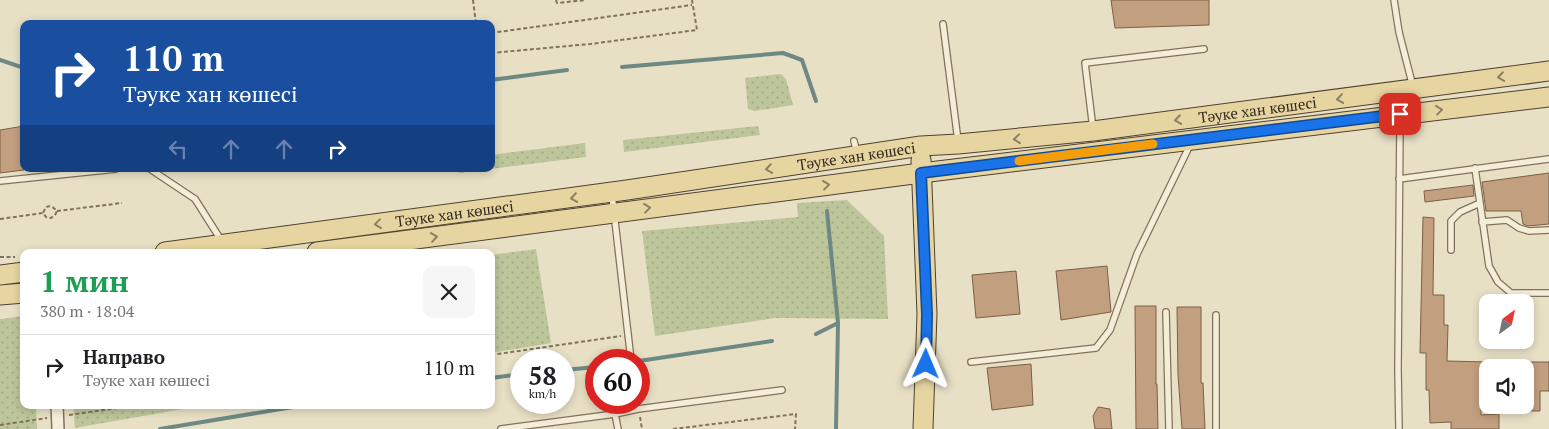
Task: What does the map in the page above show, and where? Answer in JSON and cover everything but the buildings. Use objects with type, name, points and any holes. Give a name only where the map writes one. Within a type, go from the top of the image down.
[{"type":"main road","name":"Тәуке хан көшесі","points":[[187,249],[612,192],[856,148],[958,144],[1093,131],[1548,70]]},
{"type":"main road","name":"Тәуке хан көшесі","points":[[339,249],[921,173],[1549,97]]},
{"type":"main road","points":[[921,146],[927,314],[923,429]]},
{"type":"main road","points":[[0,275],[20,264]]},
{"type":"main road","points":[[0,295],[20,293]]},
{"type":"street","points":[[57,409],[58,426]]},
{"type":"lane","points":[[1394,0],[1399,32],[1414,89]]},
{"type":"lane","points":[[943,24],[958,144]]},
{"type":"lane","points":[[1093,131],[1085,63],[1204,49]]},
{"type":"lane","points":[[1399,429],[1400,114]]},
{"type":"lane","points":[[971,362],[1096,348],[1110,330],[1137,254],[1193,139]]},
{"type":"lane","points":[[1399,179],[1549,158]]},
{"type":"lane","points":[[1475,168],[1489,266],[1498,282],[1511,293],[1549,293]]},
{"type":"lane","points":[[0,181],[87,172]]},
{"type":"lane","points":[[154,172],[194,199],[224,244]]},
{"type":"lane","points":[[612,192],[629,349]]},
{"type":"lane","points":[[1451,250],[1451,221],[1460,212],[1480,203]]},
{"type":"lane","points":[[1482,222],[1507,220],[1519,228],[1528,231],[1549,230]]},
{"type":"lane","points":[[1166,312],[1169,429]]},
{"type":"lane","points":[[1216,315],[1216,429]]},
{"type":"lane","points":[[650,405],[782,390]]},
{"type":"lane","points":[[502,429],[615,414],[618,429]]},
{"type":"path","points":[[473,0],[476,20]]},
{"type":"path","points":[[556,0],[557,3],[586,0]]},
{"type":"path","points":[[495,53],[590,44],[697,30],[692,0]]},
{"type":"path","points":[[495,32],[693,5]]},
{"type":"path","points":[[43,213],[46,217],[51,218],[57,211],[122,202]]},
{"type":"path","points":[[43,213],[46,207],[49,206],[57,211]]},
{"type":"path","points":[[0,220],[43,213]]},
{"type":"path","points":[[0,257],[20,264]]},
{"type":"path","points":[[495,354],[628,335]]},
{"type":"path","points":[[639,414],[642,429]]},
{"type":"path","points":[[673,429],[796,414],[795,429]]},
{"type":"green space","points":[[781,74],[786,79],[793,105],[755,111],[748,109],[745,78]]},
{"type":"green space","points":[[758,126],[760,135],[624,152],[623,140]]},
{"type":"green space","points":[[585,143],[586,157],[495,168],[495,154]]},
{"type":"green space","points":[[847,200],[884,236],[888,319],[775,318],[655,336],[642,231],[798,217],[797,203]]},
{"type":"green space","points":[[536,249],[551,343],[495,352],[495,254]]},
{"type":"green space","points":[[20,316],[20,409],[36,409],[37,429],[0,429],[0,319]]},
{"type":"green space","points":[[73,409],[182,409],[75,428]]},
{"type":"waterway","points":[[622,67],[783,53],[802,60],[816,101]]},
{"type":"waterway","points":[[0,60],[20,67]]},
{"type":"waterway","points":[[495,79],[567,70]]},
{"type":"waterway","points":[[816,334],[838,323],[827,211]]},
{"type":"waterway","points":[[836,429],[838,323]]},
{"type":"waterway","points":[[650,359],[772,341]]},
{"type":"waterway","points":[[575,369],[585,368]]},
{"type":"waterway","points":[[495,377],[510,375]]},
{"type":"waterway","points":[[160,429],[281,409]]},
{"type":"slow traffic","points":[[1019,161],[1153,144]]},
{"type":"route","points":[[926,364],[927,314],[921,173],[1400,114]]}]
